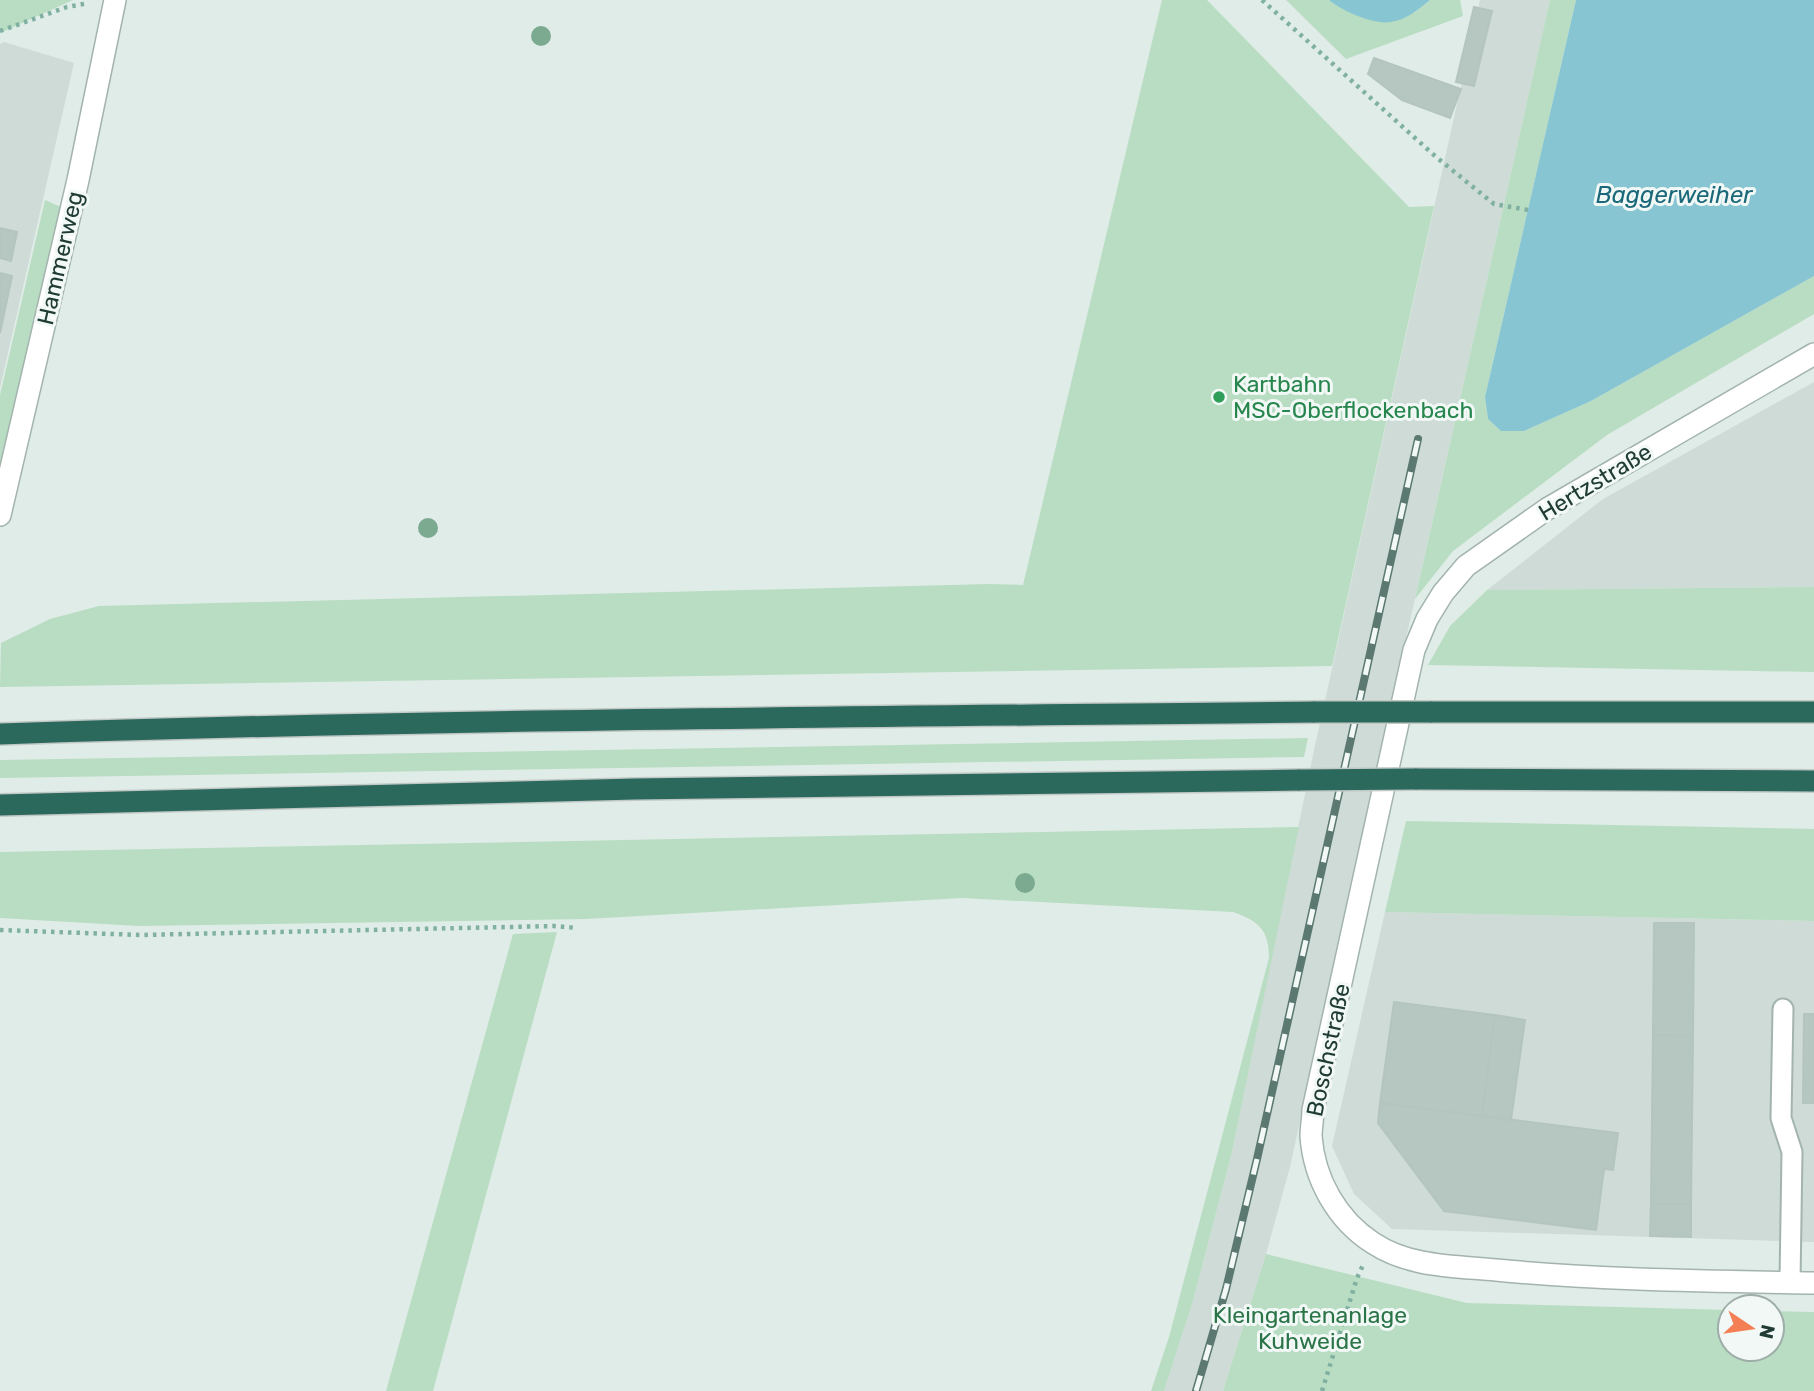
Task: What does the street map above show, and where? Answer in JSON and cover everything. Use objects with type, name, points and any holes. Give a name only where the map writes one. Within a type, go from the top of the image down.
[{"type":"highway","points":[[0,734],[628,720],[1315,712],[1814,712]]},
{"type":"highway","points":[[0,805],[635,789],[1300,780],[1814,781]]},
{"type":"street","name":"Hammerweg","points":[[0,515],[78,180],[116,0]]},
{"type":"street","name":"Hertzstraße","points":[[1415,650],[1427,619],[1443,593],[1466,566],[1547,509],[1814,354]]},
{"type":"street","name":"Boschstraße","points":[[1415,650],[1313,1110],[1311,1135],[1315,1161],[1324,1188],[1336,1208],[1373,1243],[1424,1263],[1630,1279],[1814,1283]]},
{"type":"lane","points":[[1783,1009],[1781,1118],[1792,1152],[1790,1282]]},
{"type":"path","points":[[0,31],[68,7],[100,0]]},
{"type":"path","points":[[1262,0],[1435,156],[1494,204],[1528,210]]},
{"type":"path","points":[[0,930],[140,934],[540,926],[577,929]]},
{"type":"path","points":[[1322,1391],[1357,1279],[1373,1243]]},
{"type":"shaded area","points":[[1480,0],[1550,0],[1290,1167],[1223,1391],[1164,1391],[1193,1301],[1232,1152],[1314,750]]},
{"type":"shaded area","points":[[4,42],[74,63],[0,388],[0,44]]},
{"type":"shaded area","points":[[1814,382],[1814,587],[1487,590],[1603,499]]},
{"type":"shaded area","points":[[1385,912],[1814,921],[1814,1242],[1392,1229],[1354,1194],[1332,1146]]},
{"type":"green space","points":[[0,0],[73,0],[0,33]]},
{"type":"green space","points":[[1162,0],[1207,0],[1409,207],[1434,206],[1332,666],[0,687],[1,643],[50,619],[99,606],[1023,585]]},
{"type":"green space","points":[[1286,0],[1329,0],[1333,3],[1414,13],[1430,0],[1460,0],[1463,16],[1346,59]]},
{"type":"green space","points":[[1550,0],[1576,0],[1485,397],[1488,419],[1501,431],[1524,431],[1591,401],[1814,276],[1814,314],[1607,435],[1453,551],[1415,599]]},
{"type":"green space","points":[[45,200],[70,211],[0,509],[0,395]]},
{"type":"green space","points":[[1814,587],[1814,672],[1428,665],[1450,626],[1487,590]]},
{"type":"green space","points":[[1308,738],[1304,757],[0,778],[0,760]]},
{"type":"green space","points":[[1406,821],[1814,829],[1814,921],[1385,912]]},
{"type":"green space","points":[[1299,827],[1232,1152],[1193,1301],[1164,1391],[1151,1391],[1169,1337],[1269,958],[1267,940],[1261,928],[1242,915],[1233,912],[962,898],[586,919],[139,926],[0,918],[0,852]]},
{"type":"green space","points":[[557,932],[433,1391],[386,1391],[513,934]]},
{"type":"green space","name":"Kleingartenanlage Kuhweide","points":[[1266,1254],[1467,1303],[1716,1310],[1716,1363],[1786,1363],[1786,1311],[1814,1312],[1814,1391],[1223,1391]]},
{"type":"water","points":[[1329,0],[1430,0],[1407,17],[1384,22],[1358,16]]},
{"type":"water","name":"Baggerweiher","points":[[1576,0],[1814,0],[1814,276],[1591,401],[1524,431],[1501,431],[1488,419],[1485,397]]},
{"type":"building","points":[[1474,7],[1492,11],[1474,86],[1456,82]]},
{"type":"building","points":[[1374,58],[1461,89],[1450,118],[1402,100],[1368,74]]},
{"type":"building","points":[[0,228],[17,232],[11,261],[0,258]]},
{"type":"building","points":[[0,273],[12,276],[0,333]]},
{"type":"building","points":[[1654,923],[1694,923],[1693,1036],[1653,1035]]},
{"type":"building","points":[[1394,1002],[1495,1015],[1482,1116],[1380,1103]]},
{"type":"building","points":[[1804,1014],[1814,1014],[1814,1103],[1803,1103]]},
{"type":"building","points":[[1495,1015],[1525,1020],[1511,1120],[1482,1116]]},
{"type":"building","points":[[1653,1035],[1693,1036],[1691,1204],[1651,1204]]},
{"type":"building","points":[[1380,1103],[1618,1133],[1613,1170],[1604,1169],[1596,1230],[1444,1211],[1378,1123]]},
{"type":"building","points":[[1651,1204],[1691,1204],[1691,1237],[1650,1236]]},
{"type":"railway","points":[[1196,1391],[1226,1289],[1257,1159],[1418,439]]},
{"type":"place","name":"Kartbahn MSC-Oberflockenbach","points":[[1219,397]]}]
